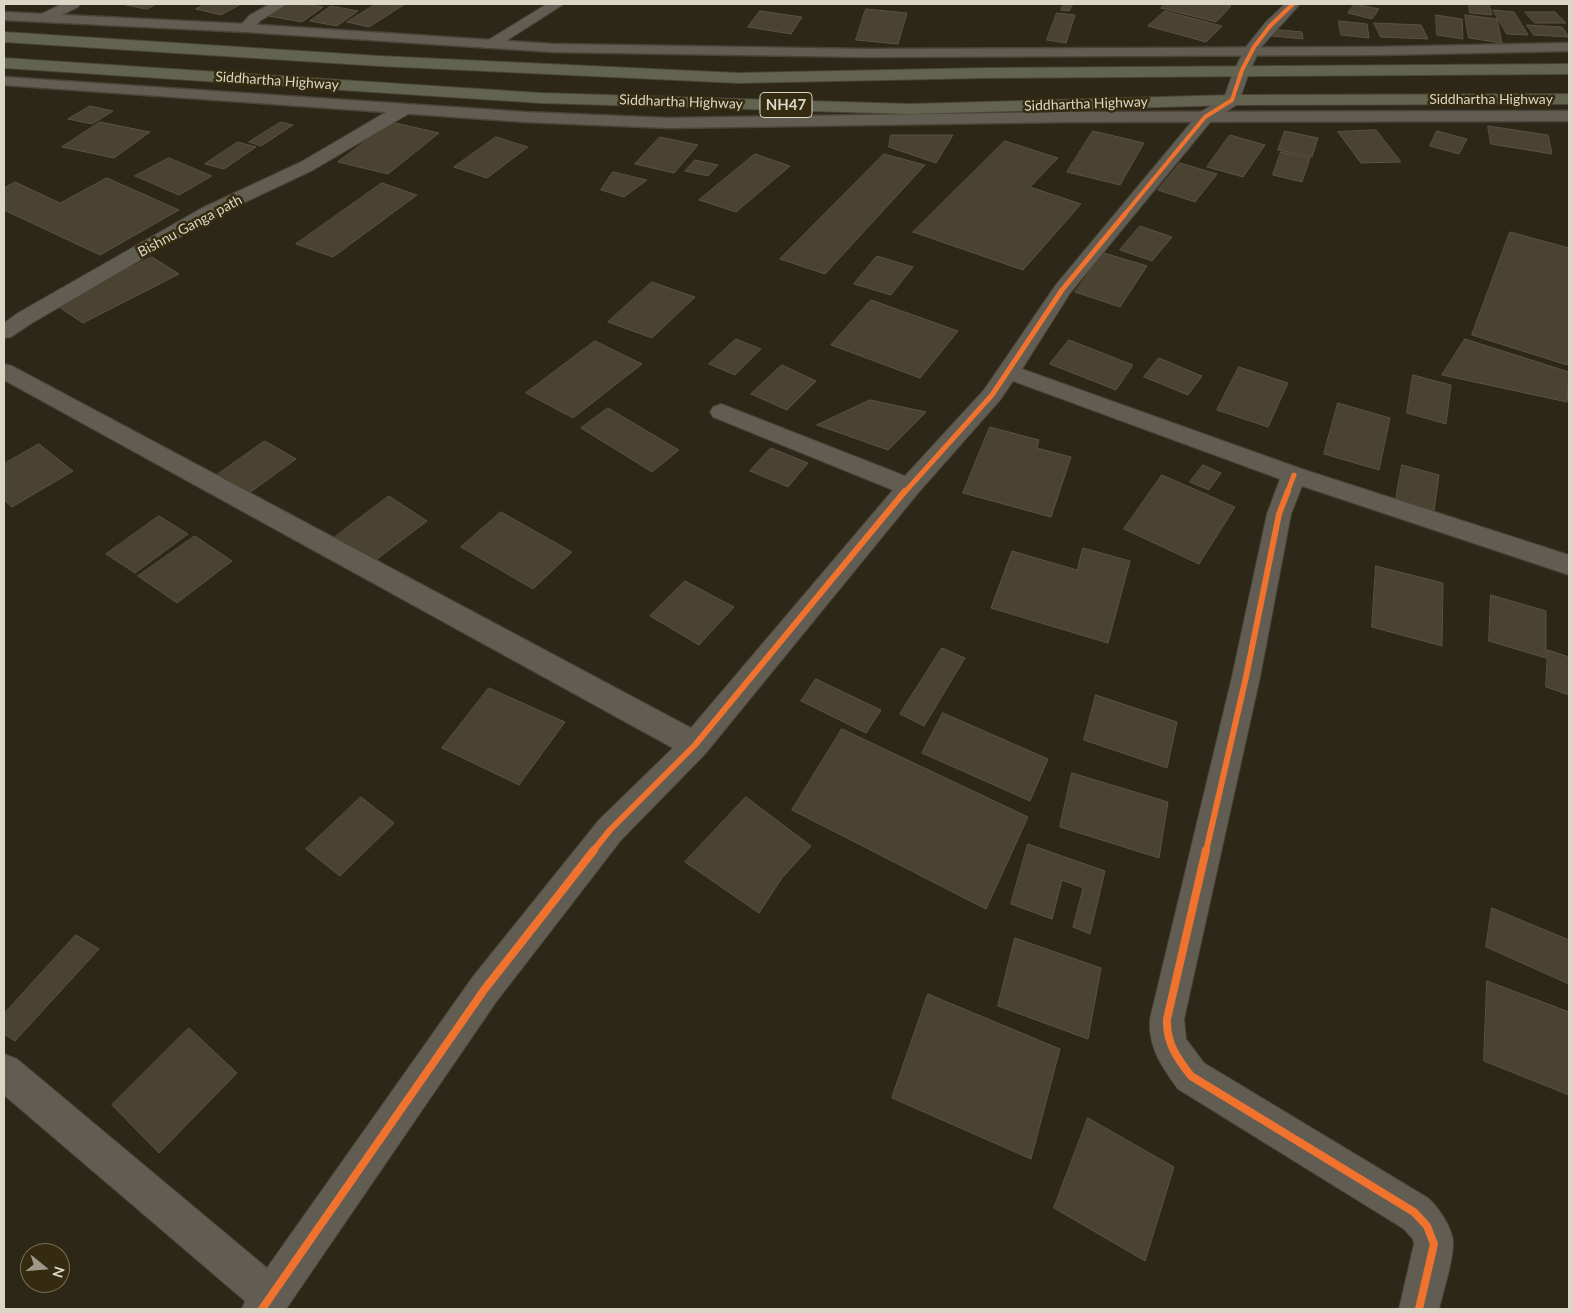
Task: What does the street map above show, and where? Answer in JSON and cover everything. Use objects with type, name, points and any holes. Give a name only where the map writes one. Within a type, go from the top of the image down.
[{"type":"highway","name":"Siddhartha Highway","points":[[4,37],[408,62],[738,78],[985,73],[1569,69]]},
{"type":"highway","name":"Siddhartha Highway","points":[[4,63],[541,98],[900,109],[1232,100],[1569,99]]},
{"type":"street","points":[[44,18],[73,4]]},
{"type":"street","points":[[246,28],[255,18],[280,4]]},
{"type":"street","points":[[490,45],[557,4]]},
{"type":"street","points":[[4,1072],[266,1303],[484,990],[610,830],[695,745],[909,488],[992,395],[1062,290],[1205,117],[1232,100],[1239,72],[1249,51],[1261,35],[1292,4]]},
{"type":"street","name":"Bishnu Ganga path","points":[[4,332],[209,212],[307,166],[404,109]]},
{"type":"street","points":[[4,371],[695,745]]},
{"type":"street","points":[[1009,372],[1294,475],[1569,566]]},
{"type":"street","points":[[721,412],[909,488]]},
{"type":"street","points":[[1294,475],[1279,514],[1246,677],[1166,1019],[1165,1033],[1171,1050],[1191,1076],[1414,1212],[1426,1222],[1432,1233],[1434,1244],[1419,1309]]},
{"type":"lane","points":[[4,16],[246,28],[552,48],[867,53],[1569,47]]},
{"type":"lane","points":[[4,81],[404,109],[668,123],[1205,117],[1569,116]]},
{"type":"building","points":[[122,4],[156,4],[147,9]]},
{"type":"building","points":[[206,4],[241,4],[221,15],[196,9]]},
{"type":"building","points":[[287,4],[323,7],[302,22],[269,16]]},
{"type":"building","points":[[376,4],[405,4],[369,27],[347,22]]},
{"type":"building","points":[[1064,4],[1073,4],[1069,11],[1061,10]]},
{"type":"building","points":[[1165,4],[1223,4],[1231,6],[1216,22],[1161,8]]},
{"type":"building","points":[[1355,4],[1379,9],[1372,19],[1348,13]]},
{"type":"building","points":[[1469,4],[1489,4],[1492,15],[1470,13]]},
{"type":"building","points":[[331,6],[358,11],[337,26],[310,21]]},
{"type":"building","points":[[866,9],[907,13],[898,44],[856,40]]},
{"type":"building","points":[[1493,10],[1514,12],[1528,35],[1507,34]]},
{"type":"building","points":[[760,11],[802,17],[791,34],[748,27]]},
{"type":"building","points":[[1165,11],[1222,26],[1206,42],[1148,26]]},
{"type":"building","points":[[1525,12],[1555,12],[1566,23],[1535,23]]},
{"type":"building","points":[[1057,13],[1075,15],[1066,43],[1047,40]]},
{"type":"building","points":[[1436,15],[1462,19],[1463,39],[1437,35]]},
{"type":"building","points":[[1465,15],[1497,19],[1502,43],[1469,38]]},
{"type":"building","points":[[1339,21],[1367,24],[1369,38],[1341,35]]},
{"type":"building","points":[[1374,23],[1421,25],[1428,39],[1381,37]]},
{"type":"building","points":[[1527,25],[1562,27],[1569,37],[1534,35]]},
{"type":"building","points":[[1271,29],[1302,32],[1303,39],[1272,36]]},
{"type":"building","points":[[90,106],[113,111],[92,124],[68,119]]},
{"type":"building","points":[[100,122],[150,132],[114,158],[62,147]]},
{"type":"building","points":[[281,122],[293,125],[261,146],[249,142]]},
{"type":"building","points":[[391,122],[439,133],[388,174],[338,162]]},
{"type":"building","points":[[1488,126],[1548,135],[1552,154],[1491,144]]},
{"type":"building","points":[[1376,130],[1401,162],[1361,163],[1338,132]]},
{"type":"building","points":[[1093,131],[1144,143],[1120,185],[1067,172]]},
{"type":"building","points":[[1285,131],[1318,138],[1312,157],[1278,150]]},
{"type":"building","points":[[1437,131],[1467,139],[1459,154],[1430,146]]},
{"type":"building","points":[[891,135],[953,135],[936,163],[889,147]]},
{"type":"building","points":[[1230,135],[1265,145],[1243,177],[1207,167]]},
{"type":"building","points":[[496,137],[528,147],[487,178],[454,167]]},
{"type":"building","points":[[660,137],[698,145],[674,173],[635,164]]},
{"type":"building","points":[[1005,141],[1058,158],[1030,187],[1081,204],[1023,270],[913,232]]},
{"type":"building","points":[[238,142],[256,147],[224,169],[205,164]]},
{"type":"building","points":[[1281,152],[1310,158],[1302,182],[1273,175]]},
{"type":"building","points":[[755,154],[790,166],[736,212],[699,200]]},
{"type":"building","points":[[884,154],[925,165],[825,274],[780,259]]},
{"type":"building","points":[[169,158],[212,176],[179,195],[135,176]]},
{"type":"building","points":[[695,160],[718,165],[708,176],[685,171]]},
{"type":"building","points":[[1180,163],[1217,174],[1195,202],[1158,190]]},
{"type":"building","points":[[613,172],[647,180],[624,197],[601,190]]},
{"type":"building","points":[[107,178],[179,210],[100,255],[4,210],[4,188],[15,182],[60,203]]},
{"type":"building","points":[[382,183],[417,195],[333,257],[296,244]]},
{"type":"building","points":[[1140,226],[1172,237],[1152,261],[1120,250]]},
{"type":"building","points":[[1510,232],[1569,248],[1569,357],[1567,365],[1472,335]]},
{"type":"building","points":[[1104,253],[1147,266],[1120,307],[1075,292]]},
{"type":"building","points":[[877,256],[913,267],[891,295],[854,284]]},
{"type":"building","points":[[152,257],[179,274],[83,323],[56,305]]},
{"type":"building","points":[[652,282],[695,297],[652,338],[608,322]]},
{"type":"building","points":[[871,300],[958,331],[920,378],[831,345]]},
{"type":"building","points":[[736,339],[761,349],[735,375],[709,364]]},
{"type":"building","points":[[1465,339],[1569,372],[1567,402],[1442,375]]},
{"type":"building","points":[[1069,340],[1133,365],[1116,390],[1050,364]]},
{"type":"building","points":[[595,341],[642,364],[573,418],[526,393]]},
{"type":"building","points":[[1159,358],[1202,376],[1188,395],[1144,377]]},
{"type":"building","points":[[782,365],[816,381],[787,410],[751,394]]},
{"type":"building","points":[[1239,367],[1288,383],[1268,427],[1217,410]]},
{"type":"building","points":[[1413,375],[1451,385],[1446,424],[1407,413]]},
{"type":"building","points":[[870,400],[926,412],[888,450],[817,425]]},
{"type":"building","points":[[1338,403],[1390,418],[1379,470],[1324,454]]},
{"type":"building","points":[[608,408],[679,450],[652,472],[581,428]]},
{"type":"building","points":[[990,427],[1039,440],[1037,448],[1071,457],[1051,517],[963,493]]},
{"type":"building","points":[[265,441],[296,459],[245,496],[214,477]]},
{"type":"building","points":[[39,444],[73,471],[12,507],[4,500],[4,464]]},
{"type":"building","points":[[771,448],[808,463],[788,487],[750,471]]},
{"type":"building","points":[[1203,465],[1221,473],[1209,490],[1190,482]]},
{"type":"building","points":[[1402,465],[1439,475],[1434,511],[1396,499]]},
{"type":"building","points":[[1162,475],[1235,507],[1199,564],[1124,529]]},
{"type":"building","points":[[389,496],[427,521],[368,566],[331,540]]},
{"type":"building","points":[[501,512],[572,552],[533,589],[461,547]]},
{"type":"building","points":[[159,516],[188,534],[135,573],[106,554]]},
{"type":"building","points":[[195,536],[232,561],[177,603],[138,576]]},
{"type":"building","points":[[1083,548],[1130,561],[1108,643],[991,608],[1012,551],[1077,570]]},
{"type":"building","points":[[1376,566],[1443,583],[1442,646],[1372,627]]},
{"type":"building","points":[[685,581],[734,607],[699,645],[650,616]]},
{"type":"building","points":[[1491,595],[1546,611],[1546,658],[1489,641]]},
{"type":"building","points":[[942,648],[965,658],[924,726],[900,714]]},
{"type":"building","points":[[1548,650],[1569,657],[1569,695],[1546,687]]},
{"type":"building","points":[[816,679],[881,710],[866,733],[801,701]]},
{"type":"building","points":[[489,688],[565,722],[519,785],[442,748]]},
{"type":"building","points":[[1096,695],[1177,722],[1167,768],[1084,740]]},
{"type":"building","points":[[943,713],[1048,759],[1030,801],[922,753]]},
{"type":"building","points":[[842,729],[1028,817],[986,909],[792,810]]},
{"type":"building","points":[[1072,773],[1168,802],[1159,858],[1060,827]]},
{"type":"building","points":[[361,797],[394,823],[340,876],[306,849]]},
{"type":"building","points":[[746,797],[811,846],[782,878],[759,913],[685,862]]},
{"type":"building","points":[[1028,844],[1105,871],[1090,934],[1073,927],[1083,888],[1062,880],[1052,919],[1011,904]]},
{"type":"building","points":[[1492,908],[1569,940],[1569,984],[1486,947]]},
{"type":"building","points":[[76,935],[99,949],[15,1041],[4,1034],[4,1014]]},
{"type":"building","points":[[1015,938],[1101,968],[1088,1039],[998,1006]]},
{"type":"building","points":[[1487,981],[1569,1012],[1569,1095],[1484,1061]]},
{"type":"building","points":[[928,994],[1060,1049],[1031,1159],[892,1098]]},
{"type":"building","points":[[189,1028],[237,1073],[159,1153],[112,1105]]},
{"type":"building","points":[[1088,1118],[1174,1167],[1145,1261],[1054,1208]]},
{"type":"cycle path","points":[[262,1309],[484,990],[610,830],[695,745],[909,487],[992,395],[1062,290],[1205,117],[1232,100],[1247,58],[1261,36],[1293,4]]},
{"type":"cycle path","points":[[1294,475],[1279,514],[1246,677],[1167,1019],[1167,1036],[1172,1050],[1191,1076],[1414,1212],[1421,1219],[1427,1226],[1434,1244],[1419,1309]]}]
